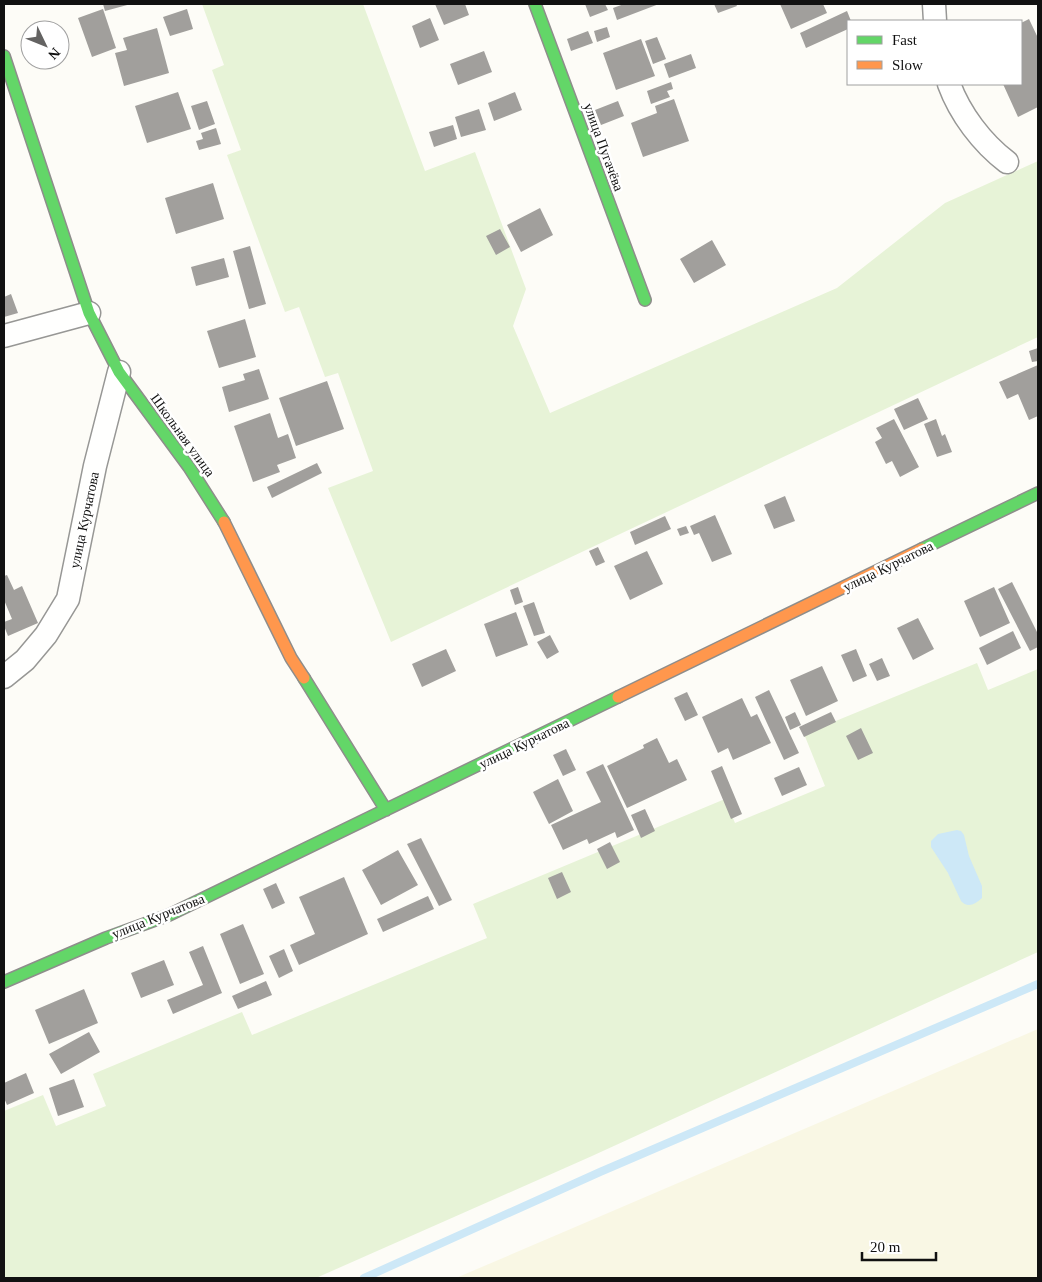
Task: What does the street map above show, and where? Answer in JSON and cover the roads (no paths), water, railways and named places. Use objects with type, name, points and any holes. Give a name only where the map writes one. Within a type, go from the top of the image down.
[{"type":"street","name":"улица Пугачёва","points":[[535,4],[645,300]]},
{"type":"street","points":[[934,4],[935,20]]},
{"type":"street","name":"Школьная улица","points":[[4,56],[89,313],[119,372],[189,467],[224,521],[291,658],[386,810]]},
{"type":"street","points":[[949,85],[954,98],[978,134],[993,152],[1007,162]]},
{"type":"street","points":[[4,336],[89,313]]},
{"type":"street","name":"улица Курчатова","points":[[4,677],[25,660],[46,635],[68,599],[95,466],[119,372]]},
{"type":"street","name":"улица Курчатова","points":[[4,982],[106,938],[169,915],[1038,493]]},
{"type":"water","points":[[957,830],[961,831],[964,835],[969,856],[982,886],[982,898],[971,905],[961,901],[948,873],[931,847],[931,841],[938,834]]},
{"type":"waterway","points":[[364,1278],[600,1172],[1038,984]]}]
